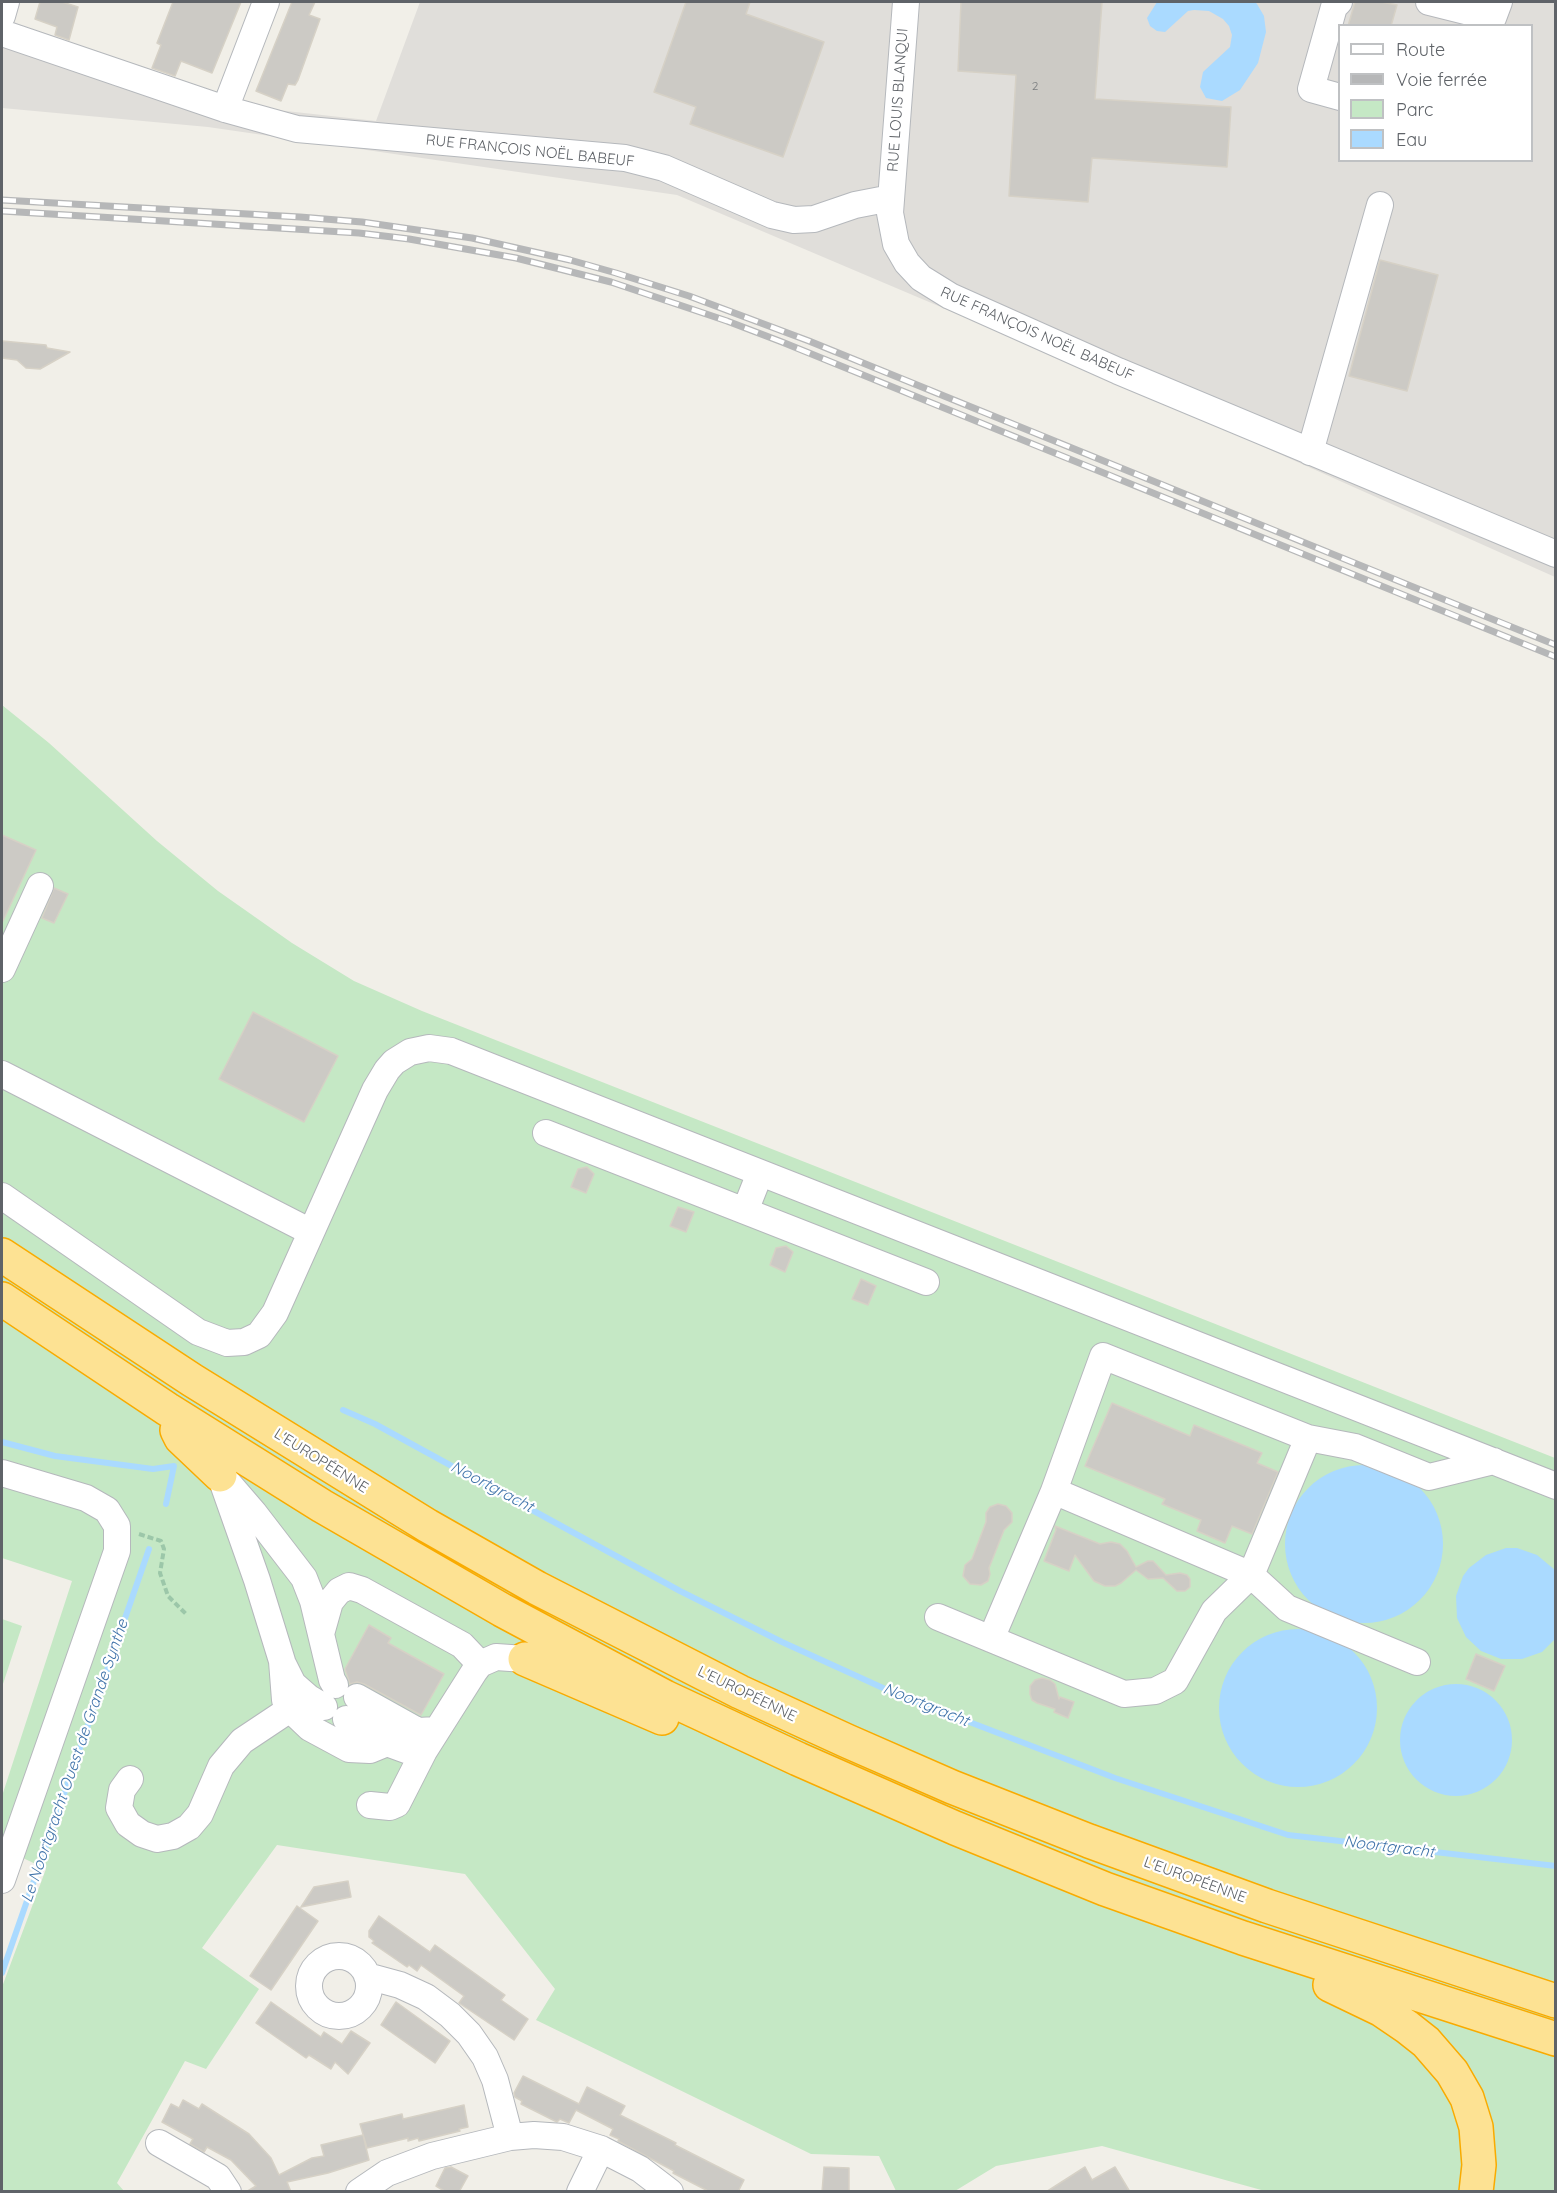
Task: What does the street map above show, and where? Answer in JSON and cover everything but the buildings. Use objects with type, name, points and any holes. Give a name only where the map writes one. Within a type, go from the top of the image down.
[{"type":"highway","name":"L'EUROPÉENNE","points":[[2,1255],[192,1380],[428,1526],[563,1602],[740,1692],[942,1783],[1089,1841],[1266,1906],[1556,2001]]},
{"type":"highway","points":[[2,1299],[167,1409],[331,1511],[460,1587],[584,1655],[741,1733],[925,1814],[1072,1875],[1243,1938],[1556,2039]]},
{"type":"highway","points":[[167,1409],[181,1438],[220,1475]]},
{"type":"highway","points":[[525,1659],[776,1767],[925,1814]]},
{"type":"highway","points":[[1072,1875],[1222,1948],[1344,1991],[1382,2010],[1416,2034],[1452,2072],[1471,2108],[1479,2147],[1476,2192]]},
{"type":"street","points":[[2,16],[6,2]]},
{"type":"street","points":[[225,109],[266,2]]},
{"type":"street","name":"RUE LOUIS BLANQUI","points":[[891,198],[906,2]]},
{"type":"street","points":[[1338,96],[1311,89],[1334,7],[1340,2]]},
{"type":"street","points":[[1429,2],[1493,18],[1498,2]]},
{"type":"street","name":"RUE FRANÇOIS NOËL BABEUF","points":[[2,33],[225,109],[267,122],[312,131],[595,154],[638,161],[670,171],[772,215],[794,220],[814,219],[855,205],[891,198],[891,222],[896,244],[914,271],[929,284],[950,296],[1118,371],[1556,554]]},
{"type":"street","points":[[1310,452],[1380,205]]},
{"type":"street","points":[[2,969],[40,886]]},
{"type":"street","points":[[2,1196],[207,1337],[236,1344],[252,1339],[270,1322],[381,1080],[394,1062],[403,1056],[420,1049],[439,1049],[463,1055],[1556,1486]]},
{"type":"street","points":[[2,1074],[311,1232]]},
{"type":"street","points":[[546,1133],[926,1282]]},
{"type":"street","points":[[746,1211],[760,1173]]},
{"type":"street","points":[[991,1639],[1054,1491],[1103,1356],[1308,1438],[1355,1447],[1429,1477],[1494,1461]]},
{"type":"street","points":[[938,1617],[1124,1694],[1155,1691],[1175,1681],[1214,1611],[1251,1575],[1308,1438]]},
{"type":"street","points":[[2,1473],[86,1498],[107,1510],[117,1526],[117,1551],[2,1880]]},
{"type":"street","points":[[220,1475],[254,1513],[304,1578],[313,1601],[332,1680],[340,1702],[387,1743],[409,1751],[431,1740]]},
{"type":"street","points":[[220,1475],[258,1602],[293,1684],[309,1698],[340,1702],[418,1731],[431,1740]]},
{"type":"street","points":[[1054,1491],[1251,1575],[1287,1608],[1417,1662]]},
{"type":"street","points":[[258,1602],[288,1581],[304,1578]]},
{"type":"street","points":[[321,1634],[330,1602],[339,1591],[349,1586],[362,1590],[462,1645],[480,1664]]},
{"type":"street","points":[[370,1805],[390,1807],[397,1804],[431,1740],[480,1664],[504,1656],[525,1659]]},
{"type":"street","points":[[282,1661],[285,1700],[290,1709],[310,1728],[349,1749],[370,1750],[387,1743]]},
{"type":"street","points":[[120,1791],[128,1824],[142,1834],[157,1839],[173,1836],[189,1827],[218,1798],[221,1766],[242,1741],[290,1709]]},
{"type":"street","points":[[367,1976],[400,1985],[426,1997],[450,2015],[469,2034],[485,2057],[495,2080],[510,2137]]},
{"type":"street","points":[[359,2192],[387,2173],[414,2162],[510,2137],[563,2137],[601,2149],[640,2169],[670,2192]]},
{"type":"street","points":[[159,2143],[218,2177],[228,2192]]},
{"type":"street","points":[[580,2192],[601,2149]]},
{"type":"path","points":[[117,1526],[161,1541],[164,1549],[160,1573],[168,1596],[187,1615]]},
{"type":"shaded area","points":[[420,2],[1555,2],[1555,577],[1134,389],[677,195],[208,127],[2,108],[2,19],[259,108],[376,121]]},
{"type":"green space","points":[[2,705],[49,743],[157,841],[218,891],[292,943],[354,981],[422,1011],[1555,1458],[1555,2191],[1265,2191],[1102,2146],[996,2166],[955,2191],[896,2191],[879,2156],[811,2154],[536,2020],[555,1989],[465,1874],[277,1845],[202,1948],[259,1989],[206,2069],[185,2061],[117,2183],[124,2191],[2,2191],[2,1987],[46,1869],[2,1848],[2,1796],[72,1581],[2,1558]]},
{"type":"green space","points":[[2,1619],[22,1626],[2,1687]]},
{"type":"water","points":[[1157,2],[1255,2],[1257,4],[1264,16],[1266,32],[1258,63],[1240,90],[1222,101],[1206,98],[1200,87],[1203,72],[1230,47],[1232,35],[1223,19],[1209,11],[1188,11],[1165,32],[1157,31],[1150,26],[1147,18]]},
{"type":"water","points":[[1364,1465],[1394,1471],[1420,1488],[1437,1514],[1443,1544],[1437,1574],[1420,1600],[1394,1617],[1364,1623],[1334,1617],[1308,1600],[1291,1574],[1285,1544],[1291,1514],[1308,1488],[1334,1471]]},
{"type":"water","points":[[1506,1548],[1517,1548],[1537,1555],[1555,1570],[1555,1639],[1542,1652],[1522,1659],[1501,1659],[1481,1651],[1466,1637],[1457,1618],[1456,1596],[1463,1576],[1469,1568],[1486,1555]]},
{"type":"water","points":[[1298,1629],[1328,1635],[1354,1652],[1371,1678],[1377,1708],[1371,1738],[1354,1764],[1328,1781],[1298,1787],[1268,1781],[1242,1764],[1225,1738],[1219,1708],[1225,1678],[1242,1652],[1268,1635]]},
{"type":"water","points":[[1456,1684],[1477,1688],[1496,1700],[1508,1719],[1512,1740],[1508,1761],[1496,1780],[1477,1792],[1456,1796],[1435,1792],[1416,1780],[1404,1761],[1400,1740],[1404,1719],[1416,1700],[1435,1688]]},
{"type":"waterway","name":"Noortgracht","points":[[343,1410],[375,1424],[680,1591],[782,1642],[894,1693],[1115,1778],[1288,1835],[1556,1866]]},
{"type":"waterway","points":[[2,1442],[55,1456],[153,1469],[174,1466],[166,1504]]},
{"type":"waterway","name":"Le Noortgracht Ouest de Grande Synthe","points":[[2,1973],[149,1549]]},
{"type":"railway","points":[[2,200],[362,222],[472,238],[616,273],[689,296],[809,341],[1556,645]]},
{"type":"railway","points":[[2,211],[359,233],[409,239],[516,258],[611,282],[782,342],[1556,657]]}]
